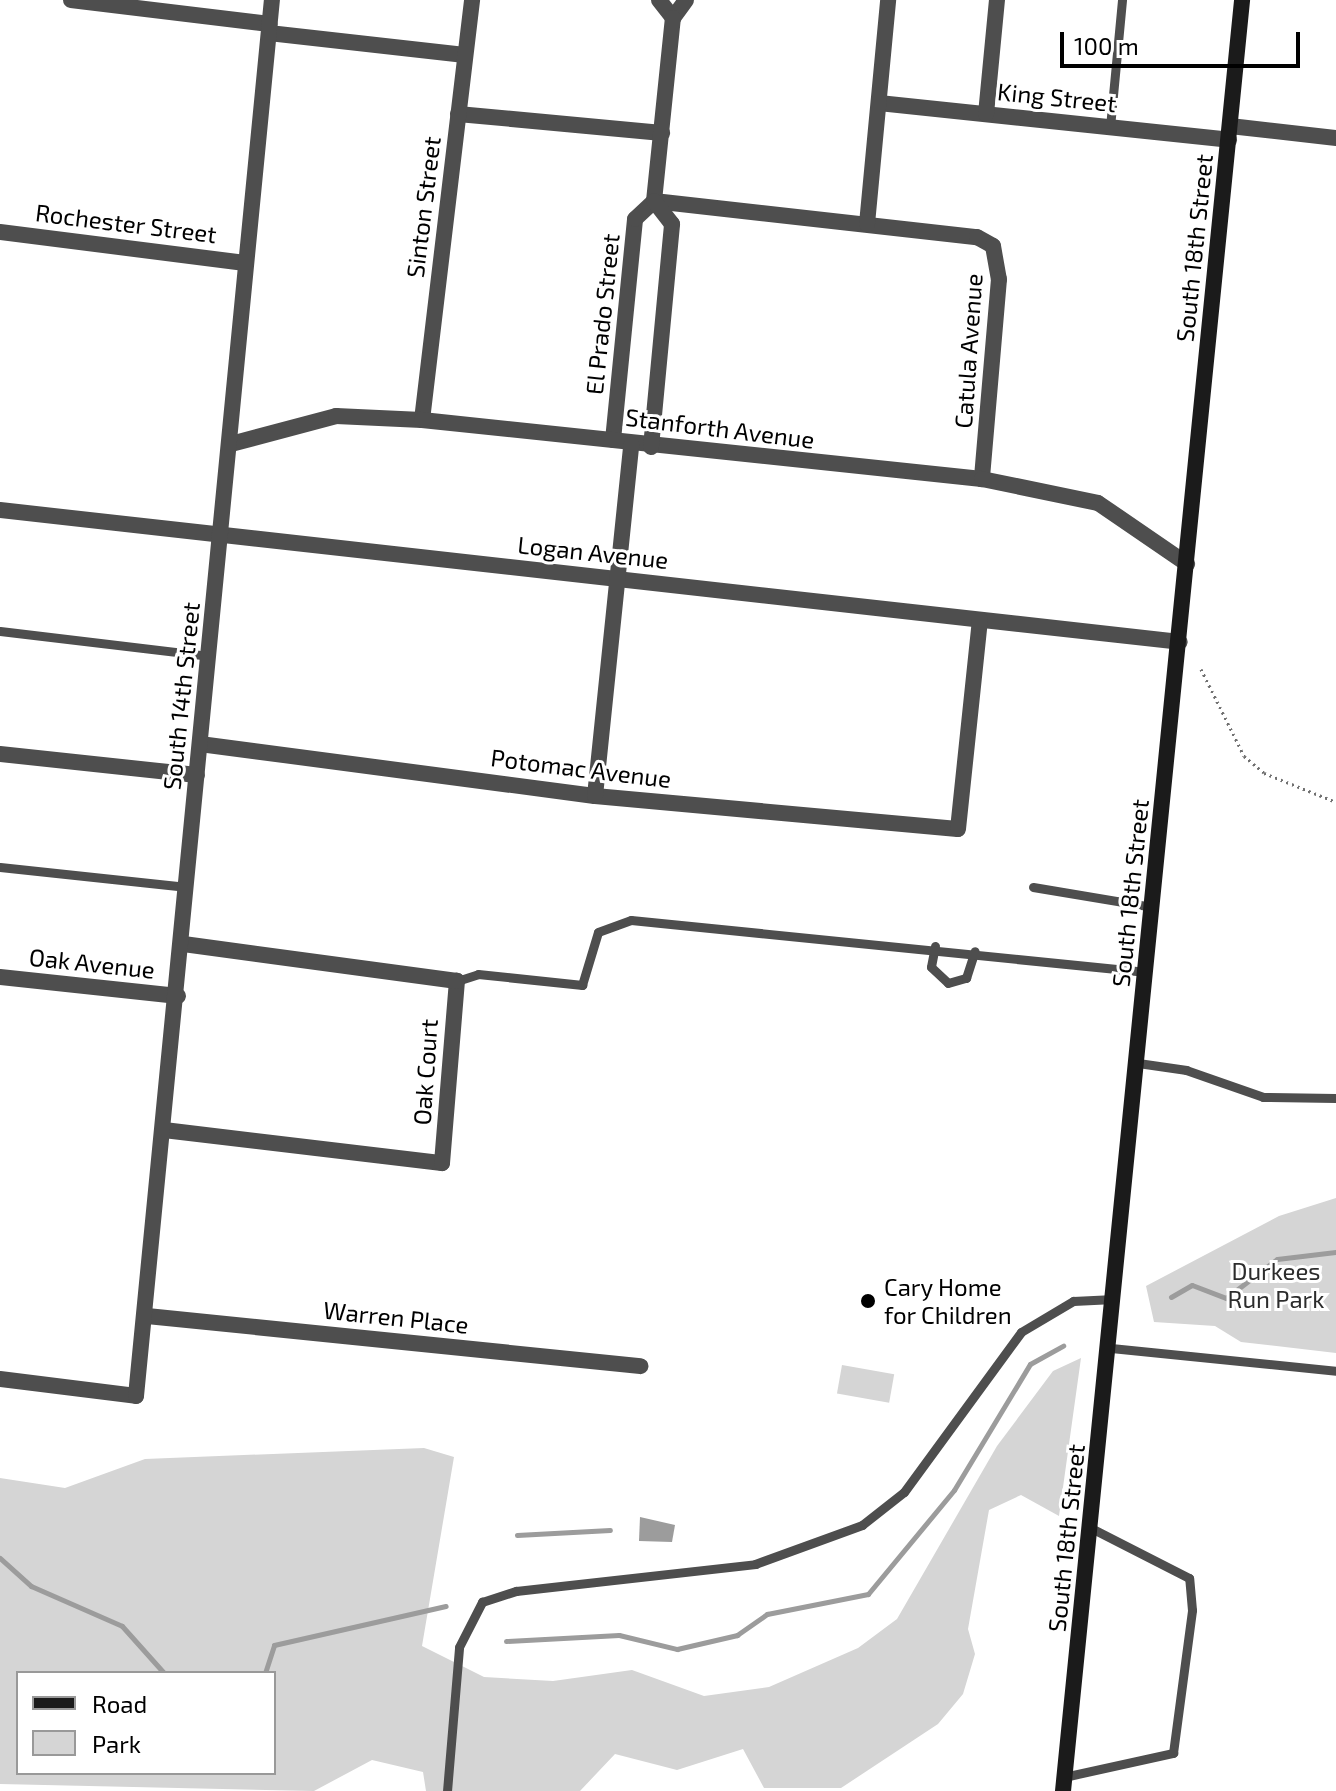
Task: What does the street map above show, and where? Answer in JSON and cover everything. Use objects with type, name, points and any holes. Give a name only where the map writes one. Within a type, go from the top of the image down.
[{"type":"main road","name":"South 18th Street","points":[[1063,1784],[1111,1348],[1242,0]]},
{"type":"street","points":[[71,0],[465,55]]},
{"type":"street","name":"South 14th Street","points":[[0,1379],[136,1396],[147,1316],[272,0]]},
{"type":"street","name":"Sinton Street","points":[[422,420],[472,0]]},
{"type":"street","points":[[659,0],[673,18],[686,0]]},
{"type":"street","points":[[654,201],[867,224],[888,0]]},
{"type":"street","points":[[986,114],[997,0]]},
{"type":"street","name":"El Prado Street","points":[[613,440],[635,219],[654,201],[673,18]]},
{"type":"street","name":"King Street","points":[[879,103],[1110,127],[1336,138]]},
{"type":"street","points":[[458,114],[662,133]]},
{"type":"street","points":[[651,447],[672,224],[654,201]]},
{"type":"street","name":"Catula Avenue","points":[[867,224],[977,237],[993,246],[999,279],[982,479]]},
{"type":"street","name":"Rochester Street","points":[[0,232],[245,263]]},
{"type":"street","name":"Stanforth Avenue","points":[[231,444],[336,416],[422,420],[613,440],[631,445],[982,479],[1098,503],[1187,564]]},
{"type":"street","points":[[595,796],[631,445]]},
{"type":"street","name":"Logan Avenue","points":[[0,510],[1180,642]]},
{"type":"street","name":"Potomac Avenue","points":[[200,744],[595,796],[958,829],[980,620]]},
{"type":"street","points":[[0,754],[197,775]]},
{"type":"street","points":[[183,944],[457,981]]},
{"type":"street","name":"Oak Avenue","points":[[0,977],[178,996]]},
{"type":"street","name":"Oak Court","points":[[164,1130],[442,1163],[457,981]]},
{"type":"street","name":"Warren Place","points":[[147,1316],[640,1366]]},
{"type":"lane","points":[[1110,127],[1122,0]]},
{"type":"lane","points":[[0,631],[209,656]]},
{"type":"lane","points":[[0,867],[187,887]]},
{"type":"lane","points":[[1033,887],[1153,907]]},
{"type":"lane","points":[[457,981],[478,974],[582,985],[598,932],[631,920],[935,946],[1146,972]]},
{"type":"lane","points":[[935,946],[931,967],[948,983],[966,978],[975,951]]},
{"type":"lane","points":[[1138,1063],[1186,1070],[1263,1097],[1336,1098]]},
{"type":"lane","points":[[447,1791],[459,1647],[482,1602],[516,1591],[755,1564],[862,1525],[904,1492],[1021,1332],[1073,1301],[1114,1299]]},
{"type":"lane","points":[[1111,1348],[1336,1371]]},
{"type":"lane","points":[[1063,1784],[1173,1753],[1192,1610],[1189,1578],[1091,1528]]},
{"type":"path","points":[[1201,669],[1244,756],[1264,773],[1336,802]]},
{"type":"green space","name":"Durkees Run Park","points":[[1336,1198],[1336,1353],[1241,1342],[1215,1326],[1154,1322],[1146,1286],[1279,1216]]},
{"type":"green space","points":[[1081,1358],[1059,1516],[1021,1495],[989,1510],[968,1629],[975,1654],[963,1694],[938,1724],[841,1788],[764,1788],[743,1749],[677,1770],[615,1754],[580,1791],[426,1791],[423,1772],[372,1760],[314,1791],[0,1784],[0,1478],[65,1488],[145,1459],[424,1448],[454,1457],[422,1646],[484,1677],[553,1681],[632,1670],[704,1696],[769,1687],[858,1648],[897,1619],[997,1446],[1053,1371]]},
{"type":"green space","points":[[842,1365],[894,1374],[889,1403],[837,1394]]},
{"type":"shaded area","points":[[640,1517],[675,1525],[672,1542],[639,1541]]},
{"type":"waterway","points":[[1171,1297],[1192,1285],[1226,1298],[1277,1259],[1336,1252]]},
{"type":"waterway","points":[[506,1641],[619,1635],[677,1649],[737,1635],[767,1614],[868,1594],[954,1490],[1030,1364],[1063,1346]]},
{"type":"waterway","points":[[517,1535],[610,1530]]},
{"type":"waterway","points":[[0,1558],[31,1586],[122,1626],[162,1671]]},
{"type":"waterway","points":[[266,1671],[274,1645],[446,1606]]},
{"type":"place","name":"Cary Home for Children","points":[[868,1301]]}]
